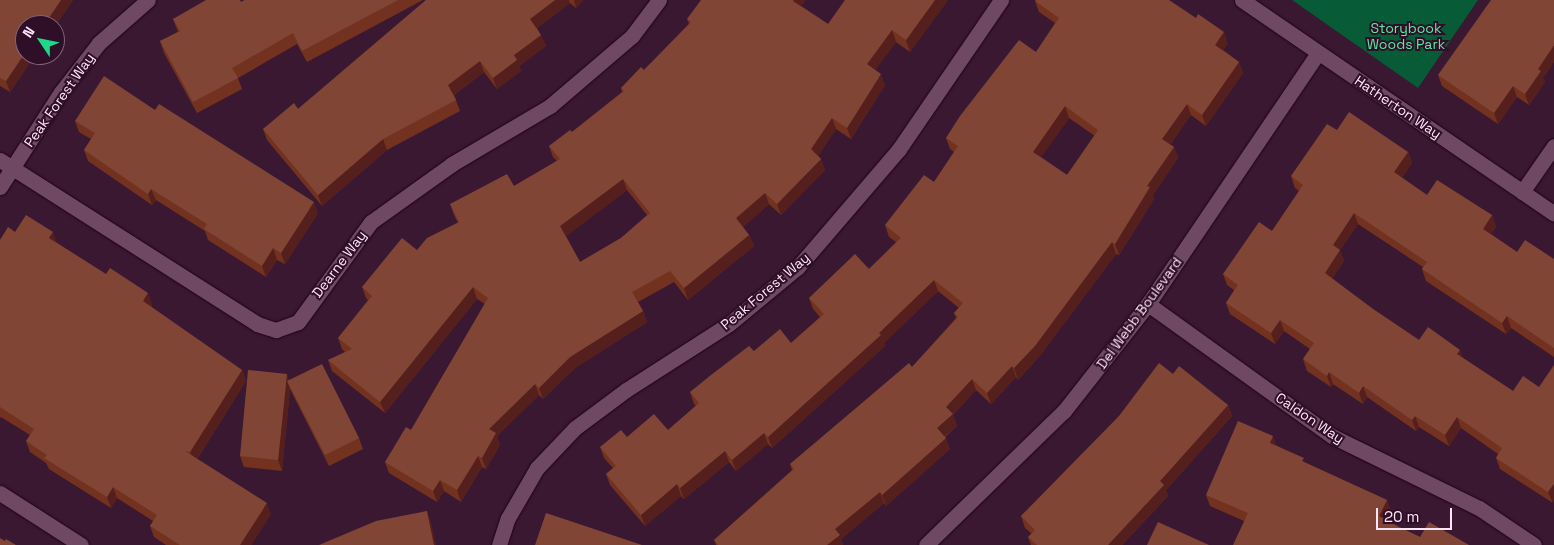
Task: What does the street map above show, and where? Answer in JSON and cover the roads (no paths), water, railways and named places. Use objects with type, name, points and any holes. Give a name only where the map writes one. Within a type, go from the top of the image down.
[{"type":"street","name":"Peak Forest Way","points":[[0,187],[6,164],[99,43],[148,0]]},
{"type":"street","name":"Dearne Way","points":[[6,164],[257,324],[276,330],[298,322],[371,222],[452,164],[550,106],[632,36],[660,0]]},
{"type":"street","name":"Peak Forest Way","points":[[499,545],[508,518],[537,468],[575,428],[626,390],[729,324],[798,267],[900,149],[1001,0]]},
{"type":"street","name":"Hatherton Way","points":[[1242,0],[1554,214]]},
{"type":"street","name":"Del Webb Boulevard","points":[[936,542],[1064,411],[1148,304],[1318,53]]},
{"type":"street","points":[[1522,192],[1554,146]]},
{"type":"street","name":"Caldon Way","points":[[1148,304],[1332,436],[1479,508],[1534,545]]},
{"type":"street","points":[[0,493],[81,545]]},
{"type":"park label","name":"Storybook Woods Park","points":[[1406,36]]}]
